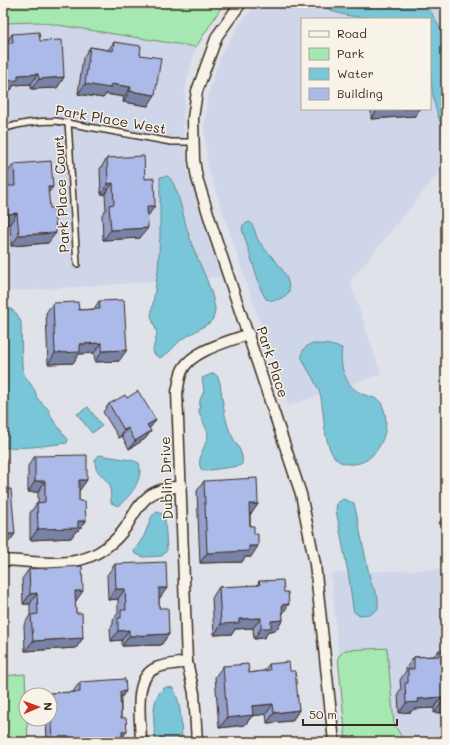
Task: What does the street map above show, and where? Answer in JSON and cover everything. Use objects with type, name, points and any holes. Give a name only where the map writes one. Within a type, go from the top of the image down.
[{"type":"street","name":"Park Place","points":[[241,3],[217,36],[204,66],[197,91],[193,118],[192,142],[197,178],[290,460],[309,529],[319,598],[334,742]]},
{"type":"street","name":"Dublin Drive","points":[[197,742],[196,706],[187,662],[177,392],[182,370],[191,358],[202,352],[249,334]]},
{"type":"street","points":[[3,560],[58,562],[79,560],[99,552],[114,541],[125,528],[138,507],[150,495],[162,489],[181,486]]},
{"type":"street","points":[[141,742],[140,698],[141,686],[146,676],[156,668],[187,662]]},
{"type":"lane","name":"Park Place West","points":[[3,129],[17,124],[40,121],[68,122],[170,142],[192,142]]},
{"type":"lane","name":"Park Place Court","points":[[68,122],[77,264]]},
{"type":"shaded area","points":[[258,3],[442,3],[446,8],[446,164],[350,281],[381,374],[288,406],[208,168],[204,128],[208,94],[221,54],[244,18]]},
{"type":"shaded area","points":[[39,22],[196,47],[186,86],[183,125],[188,171],[221,277],[3,292],[3,23]]},
{"type":"shaded area","points":[[446,569],[446,737],[346,742],[331,573]]},
{"type":"green space","points":[[3,3],[224,3],[196,47],[39,22],[3,23]]},
{"type":"green space","points":[[387,648],[394,724],[403,739],[446,737],[446,742],[346,742],[338,657],[345,650]]},
{"type":"green space","points":[[25,674],[26,687],[18,687],[18,727],[27,727],[28,742],[3,742],[3,676]]},
{"type":"water","points":[[321,3],[422,3],[431,12],[446,39],[446,136],[435,107],[431,79],[431,18],[356,17],[341,14],[329,9]]},
{"type":"water","points":[[167,176],[171,179],[180,201],[186,227],[210,289],[215,310],[214,317],[211,322],[181,340],[168,353],[160,358],[154,354],[153,350],[157,333],[151,316],[158,270],[160,236],[160,177]]},
{"type":"water","points":[[250,222],[259,242],[280,266],[287,278],[289,292],[279,299],[266,299],[261,290],[242,229],[243,225]]},
{"type":"water","points":[[3,303],[17,314],[21,322],[22,365],[24,374],[35,391],[37,398],[48,409],[53,420],[68,440],[67,443],[32,447],[3,448]]},
{"type":"water","points":[[310,344],[325,344],[342,348],[341,355],[343,369],[348,382],[358,392],[376,399],[381,403],[385,413],[386,424],[384,435],[380,446],[373,455],[365,461],[354,464],[343,463],[336,459],[331,452],[326,433],[320,394],[302,358],[303,350]]},
{"type":"water","points":[[214,373],[218,377],[220,383],[226,418],[230,432],[239,448],[242,464],[239,466],[203,471],[200,467],[200,458],[208,433],[199,412],[200,400],[204,391],[202,378]]},
{"type":"water","points":[[88,407],[102,426],[92,433],[77,414]]},
{"type":"water","points":[[99,455],[131,460],[139,463],[140,475],[138,481],[127,498],[118,506],[111,503],[110,485],[96,469],[95,460]]},
{"type":"water","points":[[343,499],[354,503],[371,583],[378,597],[378,609],[371,614],[359,615],[354,612],[353,608],[336,510],[337,503]]},
{"type":"water","points":[[157,512],[163,514],[165,519],[167,550],[162,556],[144,557],[135,554],[134,551],[144,536],[152,516]]},
{"type":"water","points":[[166,687],[173,688],[178,700],[182,742],[156,742],[154,720],[155,704],[157,697]]},
{"type":"building","points":[[39,32],[40,41],[62,40],[64,77],[39,79],[38,74],[18,75],[18,80],[3,81],[3,43],[13,43],[12,34]]},
{"type":"building","points":[[114,42],[141,46],[140,55],[161,58],[155,95],[130,91],[131,87],[111,84],[110,88],[85,84],[90,47],[113,51]]},
{"type":"building","points":[[144,156],[145,179],[154,178],[155,206],[147,206],[148,228],[111,230],[109,205],[114,204],[113,183],[108,184],[107,158]]},
{"type":"building","points":[[51,161],[53,187],[48,187],[50,208],[54,208],[56,233],[19,235],[17,213],[8,214],[6,186],[15,186],[14,164]]},
{"type":"building","points":[[124,300],[127,350],[102,351],[102,343],[80,344],[80,352],[55,353],[53,303],[78,302],[79,310],[100,309],[99,301]]},
{"type":"building","points":[[138,391],[156,420],[147,425],[151,431],[135,441],[128,428],[124,430],[109,404],[125,395],[127,398]]},
{"type":"building","points":[[87,455],[87,480],[79,480],[79,501],[85,501],[86,521],[78,521],[78,528],[38,529],[37,503],[45,502],[45,481],[35,481],[35,456]]},
{"type":"building","points":[[3,458],[6,458],[6,489],[11,489],[15,534],[3,534]]},
{"type":"building","points":[[257,478],[258,504],[249,504],[250,526],[254,526],[254,534],[258,534],[258,546],[249,546],[249,551],[207,553],[204,481]]},
{"type":"building","points":[[166,562],[167,588],[159,588],[159,608],[168,608],[169,634],[129,636],[129,630],[118,631],[118,618],[121,618],[121,610],[126,610],[125,589],[116,589],[115,564]]},
{"type":"building","points":[[82,566],[83,591],[75,591],[76,613],[82,613],[83,638],[33,641],[31,615],[38,614],[37,593],[30,594],[29,569]]},
{"type":"building","points":[[283,580],[284,592],[288,592],[289,604],[282,605],[283,620],[271,621],[271,628],[261,628],[261,618],[239,619],[239,623],[221,624],[219,587],[260,585],[259,581]]},
{"type":"building","points":[[439,650],[446,650],[446,702],[442,702],[442,697],[418,699],[419,702],[406,703],[405,683],[408,683],[408,669],[414,669],[414,657],[439,656]]},
{"type":"building","points":[[289,662],[290,671],[295,671],[299,710],[274,713],[273,704],[252,706],[253,715],[227,718],[223,666],[248,664],[249,673],[270,670],[269,664]]},
{"type":"building","points":[[125,679],[126,691],[120,692],[121,718],[126,718],[127,731],[122,731],[122,742],[82,742],[82,738],[53,739],[52,727],[58,727],[58,693],[80,692],[80,682]]}]
